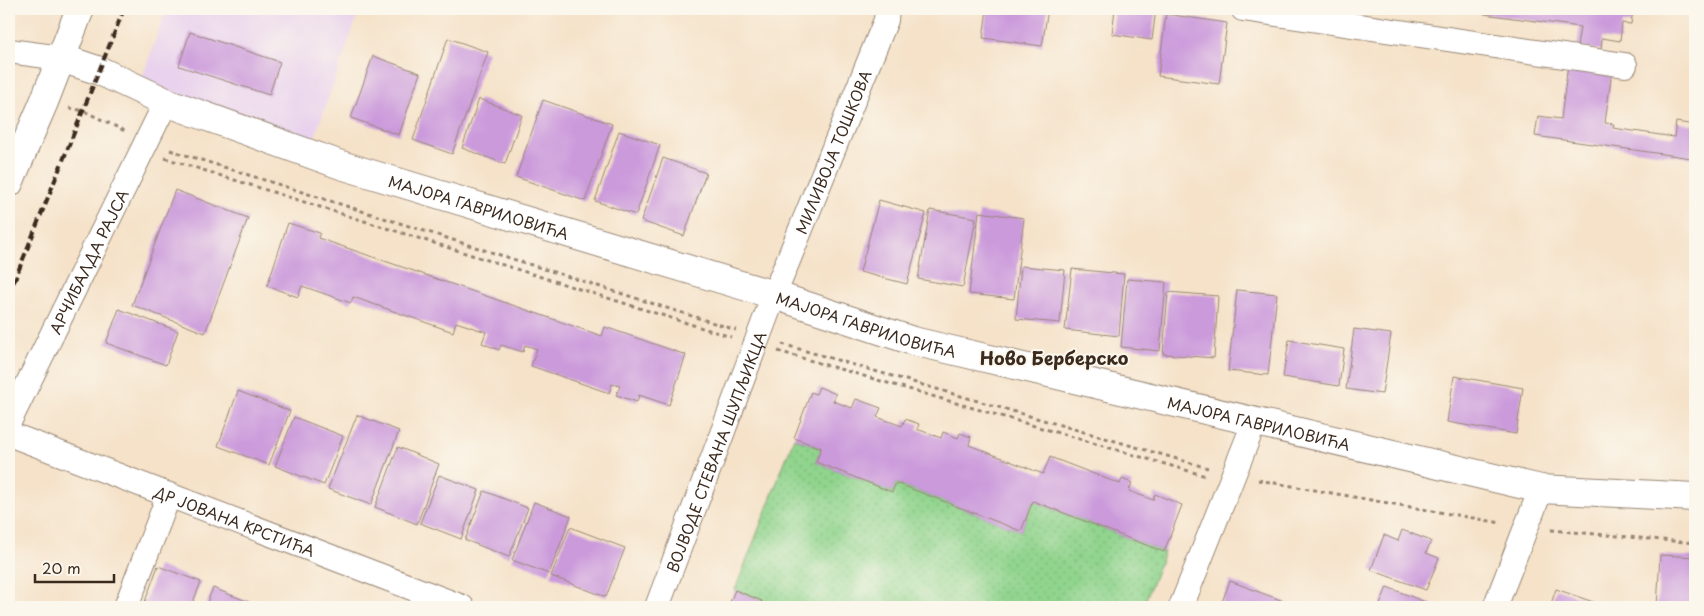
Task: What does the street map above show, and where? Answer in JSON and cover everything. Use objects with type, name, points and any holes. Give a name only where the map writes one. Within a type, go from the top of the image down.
[{"type":"street","points":[[9,183],[44,102],[80,9]]},
{"type":"street","name":"МИЛИВОЈА ТОШКОВА","points":[[774,295],[886,20],[887,9]]},
{"type":"street","points":[[1243,9],[1626,65]]},
{"type":"street","points":[[9,51],[61,58]]},
{"type":"street","name":"МАЈОРА ГАВРИЛОВИЋА","points":[[61,58],[100,71],[166,102],[341,165],[774,295],[913,341],[1254,423],[1541,489],[1695,497]]},
{"type":"street","name":"АРЧИБАЛДА РАЈСА","points":[[9,422],[166,102]]},
{"type":"street","name":"ВОЈВОДЕ СТЕВАНА ШУПЉИКЦА","points":[[657,607],[774,295]]},
{"type":"street","points":[[1181,607],[1254,423]]},
{"type":"street","name":"ДР ЈОВАНА КРСТИЋА","points":[[9,434],[462,607]]},
{"type":"street","points":[[1495,607],[1541,489]]},
{"type":"street","points":[[126,607],[169,495]]},
{"type":"path","points":[[44,102],[84,111],[145,142],[757,341],[1233,475],[1526,527],[1695,543]]},
{"type":"path","points":[[145,142],[156,155],[757,341],[1218,480],[1233,475]]},
{"type":"shaded area","points":[[166,9],[360,9],[313,142],[141,81]]},
{"type":"green space","points":[[794,438],[821,448],[816,462],[892,492],[896,483],[1021,531],[1033,501],[1164,552],[1143,607],[760,607],[762,600],[735,590]]},
{"type":"building","points":[[987,9],[1048,9],[1042,46],[983,38]]},
{"type":"building","points":[[1115,9],[1156,9],[1152,40],[1112,34]]},
{"type":"building","points":[[1477,9],[1633,9],[1631,24],[1622,23],[1620,41],[1602,38],[1601,50],[1577,47],[1580,27],[1484,14],[1484,11]]},
{"type":"building","points":[[1166,14],[1227,23],[1219,84],[1158,76]]},
{"type":"building","points":[[190,32],[280,62],[269,95],[179,66]]},
{"type":"building","points":[[448,38],[488,52],[452,154],[413,140]]},
{"type":"building","points":[[373,56],[420,73],[399,135],[351,118]]},
{"type":"building","points":[[1568,64],[1612,70],[1605,123],[1614,124],[1613,128],[1674,137],[1676,122],[1695,125],[1691,158],[1535,136],[1538,116],[1561,119]]},
{"type":"building","points":[[479,99],[522,115],[505,164],[462,148]]},
{"type":"building","points":[[543,100],[612,124],[585,201],[516,177]]},
{"type":"building","points":[[619,131],[660,145],[636,215],[595,201]]},
{"type":"building","points":[[663,158],[706,173],[684,236],[641,221]]},
{"type":"building","points":[[175,190],[248,218],[205,333],[132,305]]},
{"type":"building","points":[[879,200],[926,213],[907,284],[860,272]]},
{"type":"building","points":[[930,210],[976,218],[963,287],[918,279]]},
{"type":"building","points":[[979,212],[1024,218],[1014,299],[969,294]]},
{"type":"building","points":[[288,223],[320,233],[318,238],[602,336],[605,327],[686,355],[669,405],[639,395],[637,402],[616,395],[620,386],[612,384],[609,393],[531,366],[537,349],[525,345],[523,352],[501,345],[499,350],[482,343],[486,332],[456,322],[453,332],[353,297],[351,303],[302,286],[298,297],[267,286]]},
{"type":"building","points":[[1021,266],[1065,270],[1060,323],[1016,319]]},
{"type":"building","points":[[1072,269],[1124,274],[1119,336],[1065,330]]},
{"type":"building","points":[[1127,279],[1166,282],[1160,351],[1121,347]]},
{"type":"building","points":[[1237,290],[1277,294],[1268,375],[1228,371]]},
{"type":"building","points":[[1168,292],[1218,296],[1214,358],[1163,354]]},
{"type":"building","points":[[119,309],[178,331],[166,365],[106,343]]},
{"type":"building","points":[[1354,329],[1391,334],[1382,394],[1346,389]]},
{"type":"building","points":[[1289,340],[1344,349],[1339,386],[1283,377]]},
{"type":"building","points":[[1454,376],[1523,388],[1516,434],[1447,422]]},
{"type":"building","points":[[819,387],[836,394],[833,401],[852,408],[856,399],[881,408],[877,417],[902,426],[905,419],[919,424],[917,429],[941,438],[943,432],[958,438],[960,433],[971,437],[969,445],[1043,474],[1050,457],[1120,484],[1122,479],[1132,483],[1129,491],[1153,500],[1155,494],[1182,505],[1164,552],[1033,501],[1021,531],[896,483],[892,492],[816,462],[821,448],[794,438],[811,392],[816,394]]},
{"type":"building","points":[[238,391],[290,411],[269,465],[218,446]]},
{"type":"building","points":[[357,415],[399,431],[371,505],[328,489]]},
{"type":"building","points":[[294,417],[343,436],[324,485],[275,466]]},
{"type":"building","points":[[398,447],[439,464],[417,524],[375,507]]},
{"type":"building","points":[[439,475],[479,490],[461,539],[420,523]]},
{"type":"building","points":[[484,491],[528,508],[509,557],[465,540]]},
{"type":"building","points":[[534,502],[571,516],[549,574],[512,560]]},
{"type":"building","points":[[570,527],[625,548],[606,597],[551,576]]},
{"type":"building","points":[[1402,530],[1431,541],[1426,553],[1439,558],[1426,590],[1371,570],[1384,535],[1398,541]]},
{"type":"building","points":[[1660,555],[1695,557],[1695,607],[1657,607]]},
{"type":"building","points":[[158,566],[201,582],[191,607],[143,607]]},
{"type":"building","points":[[1230,581],[1286,602],[1284,607],[1220,607]]},
{"type":"building","points":[[1387,587],[1438,607],[1379,607]]},
{"type":"building","points":[[213,588],[257,605],[256,607],[205,607]]},
{"type":"building","points":[[1556,589],[1599,604],[1598,607],[1550,607]]},
{"type":"building","points":[[735,590],[762,601],[760,607],[728,607]]},
{"type":"railway","points":[[9,294],[124,9]]},
{"type":"district","name":"Ново Берберско","points":[[1054,357]]}]
